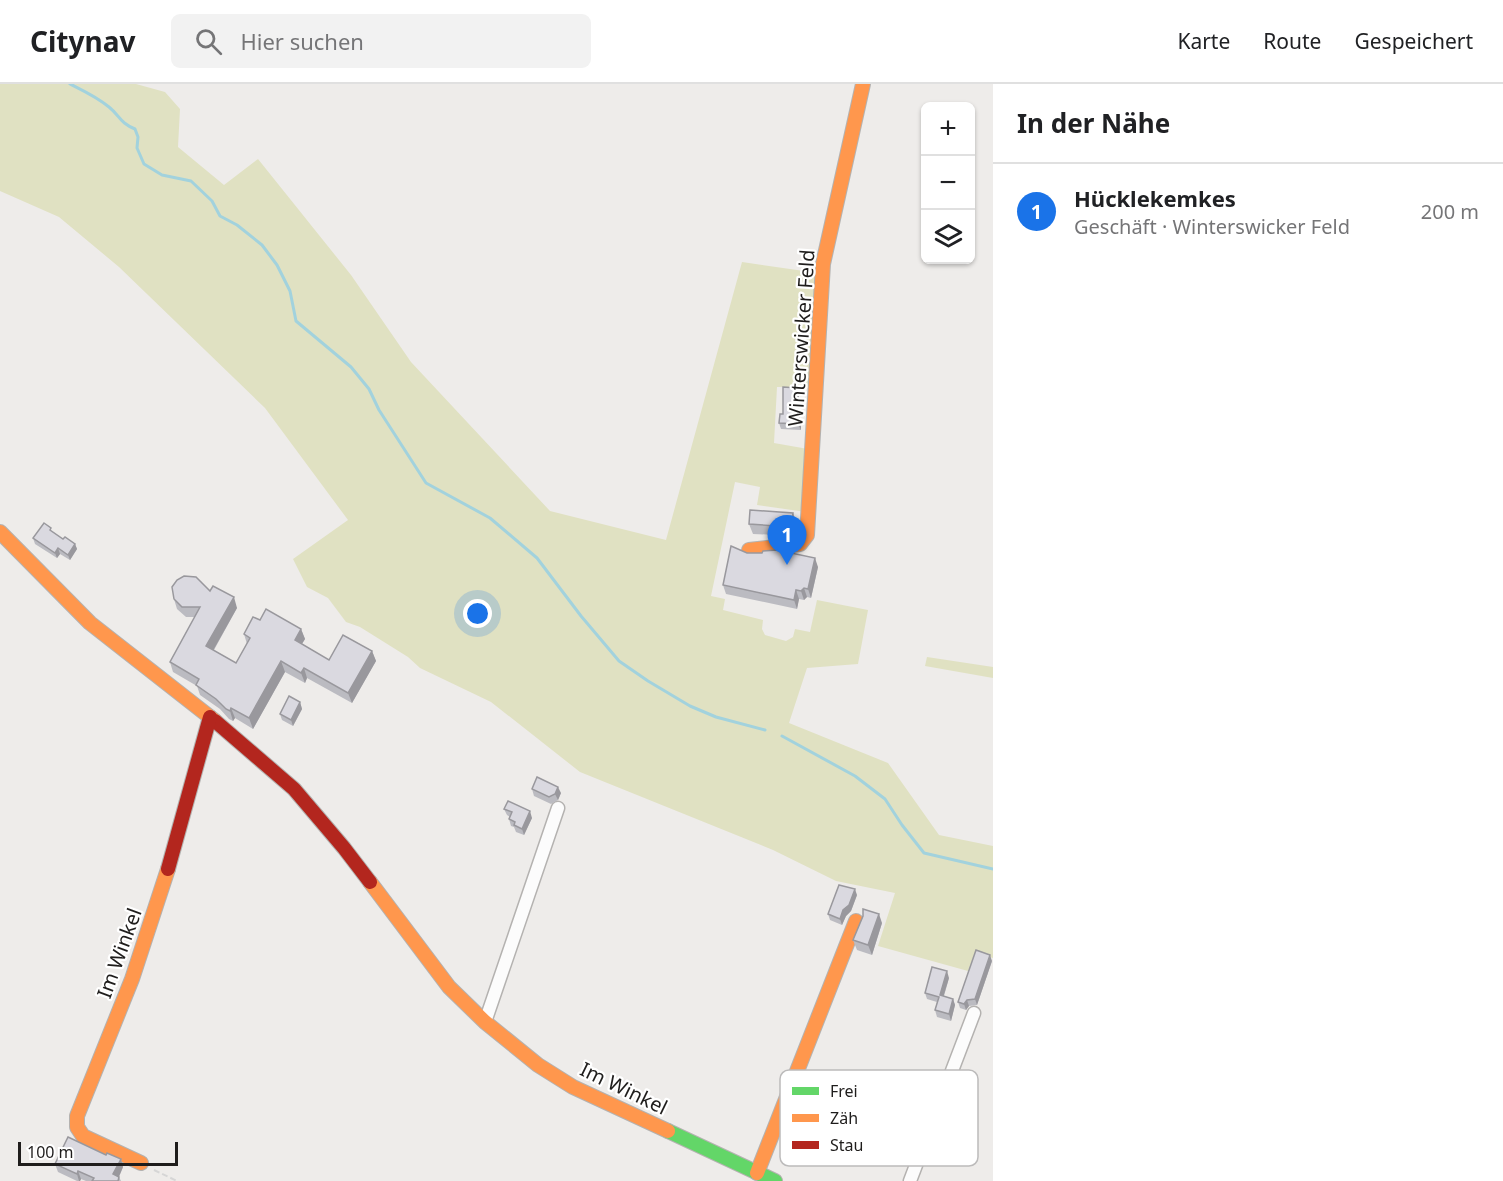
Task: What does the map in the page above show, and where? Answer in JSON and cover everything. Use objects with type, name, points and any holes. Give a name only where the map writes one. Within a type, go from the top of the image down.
[{"type":"street","name":"Winterswicker Feld","points":[[749,550],[800,544],[807,535],[823,264],[834,206],[863,84]]},
{"type":"street","name":"Im Winkel","points":[[0,532],[90,623],[210,717],[294,789],[344,848],[449,987],[485,1022],[538,1065],[573,1087],[775,1181]]},
{"type":"street","name":"Im Winkel","points":[[141,1163],[83,1136],[77,1127],[77,1116],[132,979],[162,892],[210,717]]},
{"type":"street","points":[[485,1022],[558,808]]},
{"type":"street","points":[[797,1070],[856,921]]},
{"type":"street","points":[[952,1070],[974,1013]]},
{"type":"street","points":[[757,1173],[780,1114]]},
{"type":"street","points":[[910,1181],[916,1166]]},
{"type":"path","points":[[141,1163],[177,1181]]},
{"type":"green space","points":[[0,84],[136,84],[165,92],[180,109],[178,147],[224,185],[258,159],[351,275],[411,362],[550,511],[666,540],[742,262],[818,273],[813,387],[777,387],[774,443],[808,449],[806,512],[757,505],[760,487],[735,482],[711,596],[725,599],[723,610],[763,620],[762,629],[765,635],[786,641],[793,637],[795,629],[810,632],[817,600],[868,610],[858,664],[807,668],[789,723],[888,763],[939,835],[993,846],[993,958],[975,953],[968,971],[878,946],[895,893],[836,881],[773,850],[580,772],[491,702],[420,668],[408,657],[360,627],[346,622],[328,598],[307,587],[293,559],[348,520],[265,408],[119,267],[59,217],[0,191]]},
{"type":"green space","points":[[927,657],[993,667],[993,678],[925,666]]},
{"type":"building","points":[[783,387],[797,388],[798,424],[779,423],[780,414],[783,414]]},
{"type":"building","points":[[750,510],[793,513],[791,524],[776,526],[749,524]]},
{"type":"building","points":[[44,523],[63,539],[65,537],[75,544],[68,555],[58,548],[55,553],[33,538]]},
{"type":"building","points":[[731,546],[747,553],[777,550],[815,558],[808,589],[796,590],[794,600],[723,585]]},
{"type":"building","points":[[184,576],[196,577],[210,591],[213,586],[234,597],[206,646],[236,663],[250,638],[244,634],[253,617],[260,620],[266,609],[301,629],[295,640],[329,660],[343,635],[372,651],[348,693],[304,668],[301,673],[281,661],[249,718],[231,708],[230,711],[196,685],[199,679],[170,662],[200,607],[182,607],[174,599],[172,587]]},
{"type":"building","points":[[289,696],[300,702],[291,720],[280,714]]},
{"type":"building","points":[[537,777],[558,787],[555,794],[549,797],[532,789]]},
{"type":"building","points":[[508,801],[530,811],[522,829],[509,819],[512,812],[504,809]]},
{"type":"building","points":[[839,885],[855,889],[840,919],[828,914]]},
{"type":"building","points":[[863,909],[879,914],[868,945],[853,940],[863,916]]},
{"type":"building","points":[[976,950],[990,955],[975,999],[967,1000],[964,1004],[958,1002]]},
{"type":"building","points":[[932,967],[947,971],[940,995],[953,999],[949,1014],[935,1010],[939,997],[925,993]]},
{"type":"building","points":[[68,1137],[106,1155],[107,1153],[121,1159],[113,1174],[119,1177],[118,1181],[92,1181],[94,1178],[78,1171],[77,1174],[55,1164]]},
{"type":"waterway","points":[[70,84],[100,100],[126,124],[135,129],[138,137],[137,148],[144,164],[162,175],[191,181],[212,201],[220,216],[237,225],[262,245],[277,265],[290,291],[296,321],[351,367],[369,389],[379,410],[426,483],[490,518],[537,558],[619,661],[690,706],[716,717],[765,730]]},
{"type":"waterway","points":[[782,736],[855,776],[885,799],[924,853],[993,869]]},
{"type":"traffic: fast","points":[[668,1131],[775,1181]]},
{"type":"traffic: slow","points":[[749,550],[800,544],[807,535],[823,264],[863,84]]},
{"type":"traffic: slow","points":[[0,532],[90,623],[215,721]]},
{"type":"traffic: slow","points":[[141,1163],[83,1136],[77,1127],[77,1116],[132,979],[168,869]]},
{"type":"traffic: slow","points":[[370,882],[449,987],[485,1022],[538,1065],[573,1087],[668,1131]]},
{"type":"traffic: slow","points":[[797,1070],[856,921]]},
{"type":"traffic: slow","points":[[757,1173],[780,1114]]},
{"type":"traffic: jam","points":[[168,869],[210,717]]},
{"type":"traffic: jam","points":[[215,721],[294,789],[370,882]]},
{"type":"place","name":"Hücklekemkes","points":[[787,565]]}]
